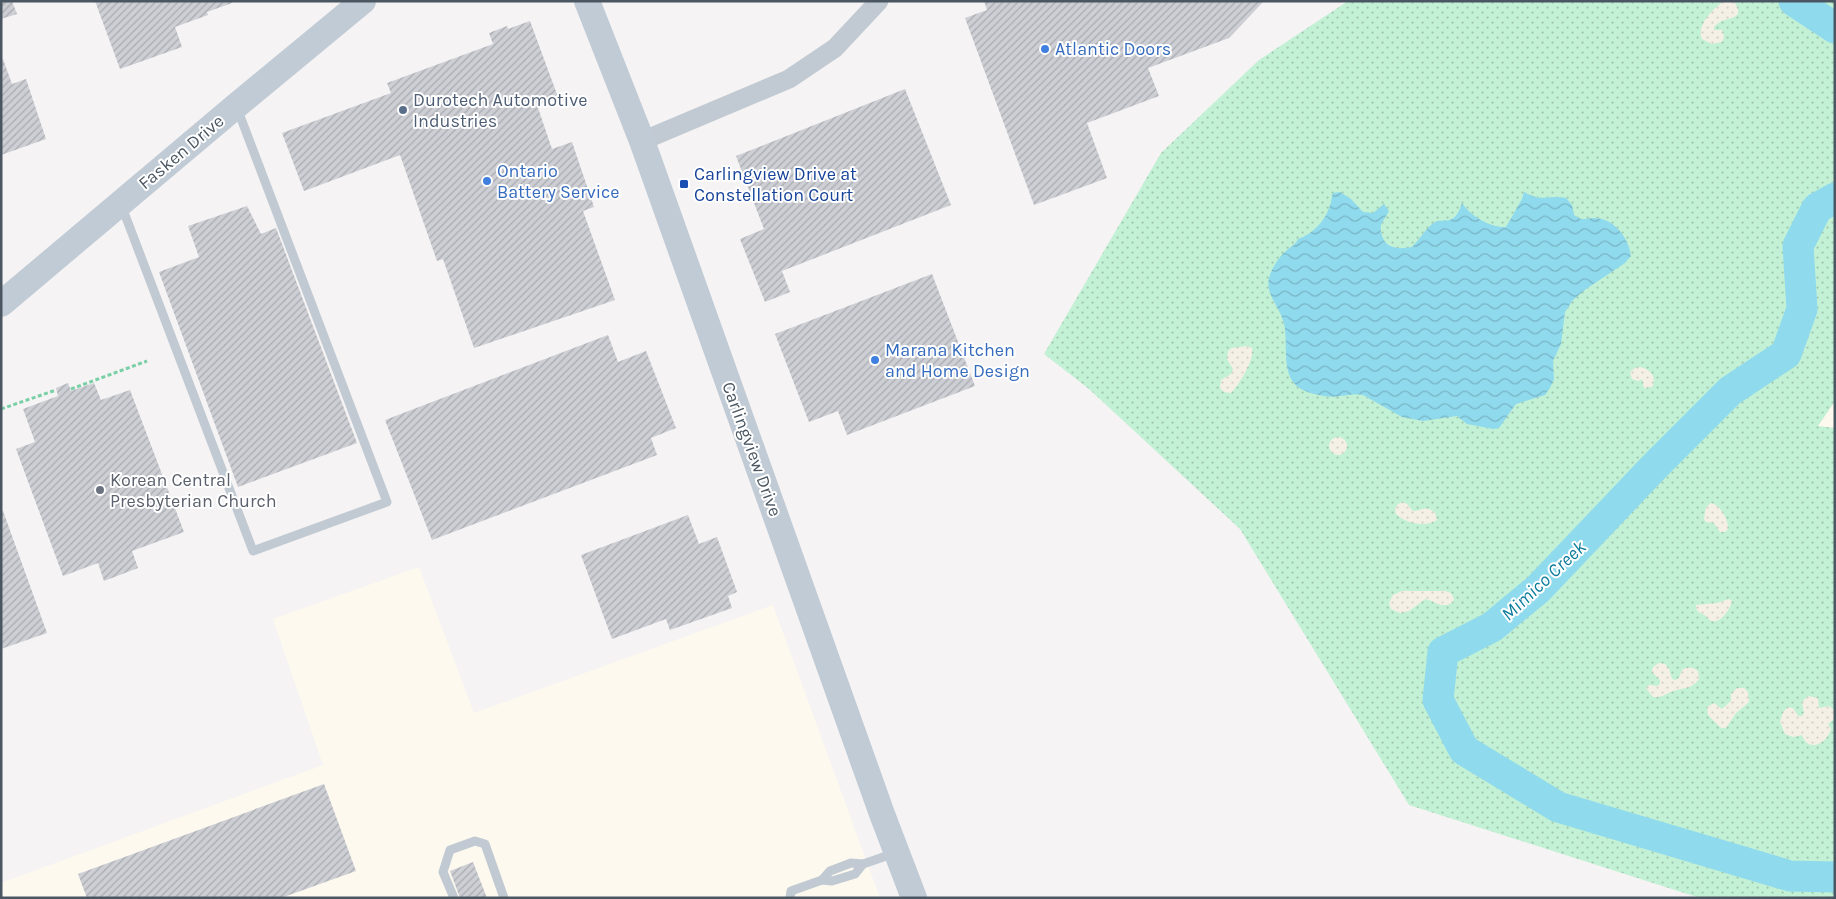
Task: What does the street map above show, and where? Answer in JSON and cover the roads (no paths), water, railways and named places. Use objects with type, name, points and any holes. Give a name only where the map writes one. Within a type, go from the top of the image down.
[{"type":"main road","name":"Fasken Drive","points":[[1,304],[363,1]]},
{"type":"main road","name":"Carlingview Drive","points":[[587,1],[642,141],[896,853],[914,898]]},
{"type":"street","points":[[642,141],[789,79],[835,48],[879,1]]},
{"type":"lane","points":[[121,203],[253,551],[387,502],[236,106]]},
{"type":"lane","points":[[454,898],[443,872],[450,850],[475,841],[485,844],[504,898]]},
{"type":"lane","points":[[790,898],[791,891],[822,880],[830,871],[851,863],[862,864],[896,853]]},
{"type":"water","points":[[1340,192],[1351,199],[1363,212],[1373,213],[1384,204],[1389,211],[1381,225],[1382,236],[1387,244],[1399,248],[1412,247],[1435,222],[1455,217],[1462,203],[1481,220],[1494,226],[1506,227],[1524,192],[1541,198],[1566,198],[1572,205],[1574,215],[1577,217],[1582,219],[1603,219],[1615,226],[1624,237],[1631,256],[1625,263],[1573,300],[1565,312],[1561,344],[1553,361],[1554,379],[1550,388],[1545,395],[1516,404],[1499,428],[1493,429],[1467,424],[1457,416],[1423,421],[1402,417],[1363,395],[1354,394],[1332,397],[1307,392],[1295,385],[1288,370],[1284,324],[1269,290],[1269,278],[1281,256],[1298,239],[1309,234],[1322,221],[1331,204],[1333,193]]},
{"type":"waterway","name":"Mimico Creek","points":[[1794,1],[1835,28]]},
{"type":"waterway","name":"Mimico Creek","points":[[1835,198],[1817,208],[1798,246],[1802,309],[1786,354],[1730,391],[1655,466],[1538,589],[1492,627],[1443,652],[1438,700],[1464,750],[1558,807],[1790,876],[1835,877]]},
{"type":"place","name":"Atlantic Doors","points":[[1045,49]]},
{"type":"place","name":"Durotech Automotive Industries","points":[[403,110]]},
{"type":"place","name":"Ontario Battery Service","points":[[487,181]]},
{"type":"place","name":"Carlingview Drive at Constellation Court","points":[[684,184]]},
{"type":"place","name":"Marana Kitchen and Home Design","points":[[875,360]]},
{"type":"place","name":"Korean Central Presbyterian Church","points":[[100,490]]}]
